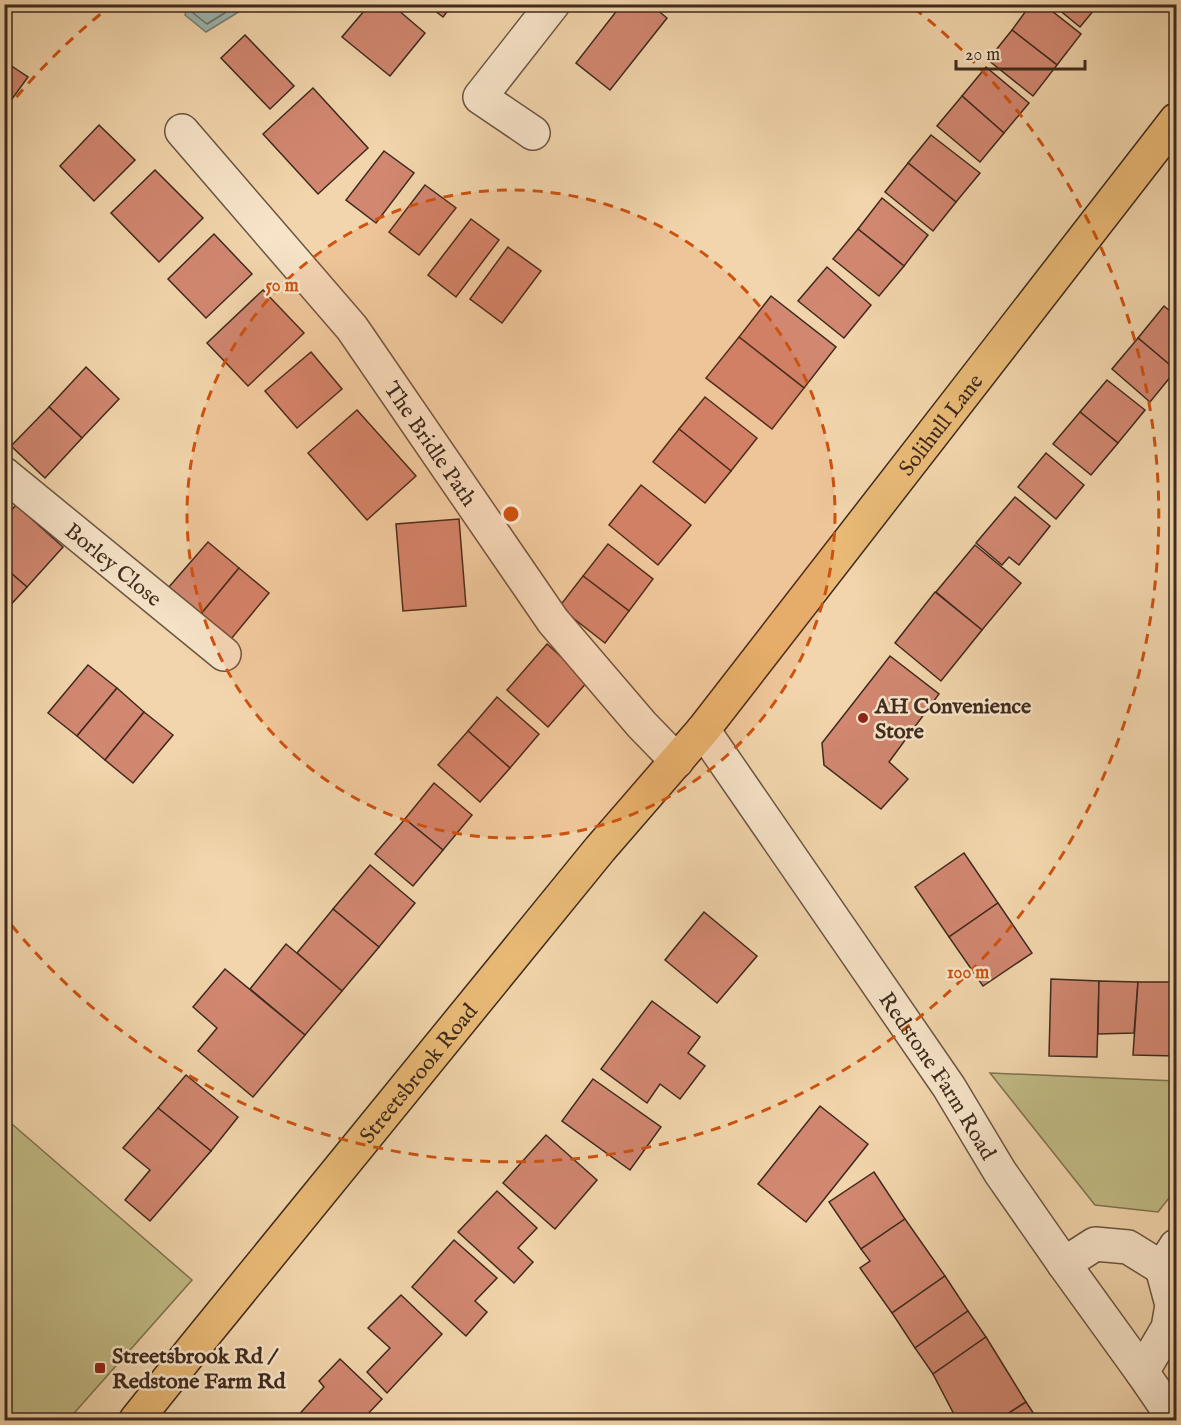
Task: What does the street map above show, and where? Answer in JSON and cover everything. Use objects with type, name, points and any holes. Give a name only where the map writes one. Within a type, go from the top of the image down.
[{"type":"main road","name":"Solihull Lane","points":[[703,730],[1176,120]]},
{"type":"main road","name":"Streetsbrook Road","points":[[136,1420],[600,849],[703,730]]},
{"type":"street","points":[[532,134],[480,97],[553,4]]},
{"type":"street","name":"The Bridle Path","points":[[182,131],[351,328],[553,621],[642,725],[677,761]]},
{"type":"street","name":"Borley Close","points":[[4,474],[224,654]]},
{"type":"street","name":"Redstone Farm Road","points":[[703,730],[949,1087],[1000,1172],[1174,1420]]},
{"type":"street","points":[[1064,1264],[1095,1244],[1128,1247],[1169,1257],[1172,1305],[1168,1328],[1142,1372]]},
{"type":"shaded area","points":[[990,1073],[1176,1081],[1176,1189],[1158,1212],[1095,1205]]},
{"type":"shaded area","points":[[5,1118],[192,1280],[68,1420],[5,1420]]},
{"type":"water","points":[[187,4],[250,5],[206,32],[185,15]]},
{"type":"building","points":[[370,4],[391,4],[425,33],[390,76],[342,37]]},
{"type":"building","points":[[426,4],[453,4],[443,17]]},
{"type":"building","points":[[622,4],[650,4],[667,18],[610,90],[576,63]]},
{"type":"building","points":[[1031,4],[1043,4],[1081,34],[1057,65],[1012,30]]},
{"type":"building","points":[[1052,4],[1099,4],[1080,27]]},
{"type":"building","points":[[1012,30],[1057,65],[1033,96],[988,60]]},
{"type":"building","points":[[245,35],[294,86],[270,109],[221,58]]},
{"type":"building","points":[[4,61],[28,77],[4,110]]},
{"type":"building","points":[[986,67],[1029,103],[1004,133],[962,96]]},
{"type":"building","points":[[313,88],[368,148],[318,194],[263,134]]},
{"type":"building","points":[[962,96],[1004,133],[980,162],[937,126]]},
{"type":"building","points":[[99,125],[135,160],[94,201],[60,166]]},
{"type":"building","points":[[931,135],[980,173],[956,202],[908,163]]},
{"type":"building","points":[[384,151],[414,173],[376,223],[346,200]]},
{"type":"building","points":[[908,163],[956,202],[933,231],[885,192]]},
{"type":"building","points":[[155,170],[203,218],[159,262],[111,213]]},
{"type":"building","points":[[425,185],[456,208],[419,255],[389,232]]},
{"type":"building","points":[[882,198],[928,235],[904,266],[858,229]]},
{"type":"building","points":[[471,219],[499,240],[456,297],[428,275]]},
{"type":"building","points":[[858,229],[904,266],[879,296],[833,259]]},
{"type":"building","points":[[214,234],[252,274],[206,318],[168,279]]},
{"type":"building","points":[[508,247],[541,271],[502,323],[470,299]]},
{"type":"building","points":[[827,267],[871,305],[844,338],[798,301]]},
{"type":"building","points":[[263,290],[304,333],[248,386],[207,343]]},
{"type":"building","points":[[771,296],[836,347],[804,388],[739,337]]},
{"type":"building","points":[[1164,306],[1176,316],[1176,370],[1138,338]]},
{"type":"building","points":[[739,337],[804,388],[772,429],[706,378]]},
{"type":"building","points":[[1138,338],[1176,370],[1150,402],[1112,369]]},
{"type":"building","points":[[311,352],[342,389],[297,428],[265,391]]},
{"type":"building","points":[[86,367],[119,399],[82,438],[49,407]]},
{"type":"building","points":[[1107,380],[1145,410],[1118,443],[1080,412]]},
{"type":"building","points":[[705,397],[757,438],[731,471],[679,429]]},
{"type":"building","points":[[49,407],[82,438],[45,478],[11,446]]},
{"type":"building","points":[[357,410],[416,476],[367,520],[308,453]]},
{"type":"building","points":[[1080,412],[1118,443],[1091,475],[1053,444]]},
{"type":"building","points":[[679,429],[731,471],[705,503],[653,462]]},
{"type":"building","points":[[1046,453],[1084,485],[1056,519],[1018,487]]},
{"type":"building","points":[[641,485],[691,525],[658,565],[609,525]]},
{"type":"building","points":[[1015,497],[1050,526],[1019,565],[1009,557],[1002,565],[976,543]]},
{"type":"building","points":[[16,505],[63,547],[27,587],[4,567],[4,518]]},
{"type":"building","points":[[459,519],[466,606],[403,611],[396,524]]},
{"type":"building","points":[[208,542],[239,568],[201,614],[169,587]]},
{"type":"building","points":[[608,544],[653,579],[629,611],[583,576]]},
{"type":"building","points":[[975,545],[1021,583],[982,630],[936,592]]},
{"type":"building","points":[[4,567],[27,587],[4,612]]},
{"type":"building","points":[[239,568],[269,593],[231,639],[201,614]]},
{"type":"building","points":[[583,576],[629,611],[605,643],[559,607]]},
{"type":"building","points":[[935,592],[982,630],[941,681],[895,643]]},
{"type":"building","points":[[547,644],[588,681],[548,727],[507,690]]},
{"type":"building","points":[[890,656],[939,694],[889,762],[908,779],[881,809],[824,765],[822,743]]},
{"type":"building","points":[[88,665],[117,688],[77,736],[48,713]]},
{"type":"building","points":[[117,688],[144,712],[105,760],[77,736]]},
{"type":"building","points":[[497,697],[539,734],[510,768],[468,731]]},
{"type":"building","points":[[144,712],[173,735],[133,783],[105,760]]},
{"type":"building","points":[[468,731],[510,768],[480,802],[438,765]]},
{"type":"building","points":[[434,783],[472,815],[443,850],[405,819]]},
{"type":"building","points":[[405,819],[443,850],[413,886],[375,854]]},
{"type":"building","points":[[964,853],[998,903],[949,937],[915,887]]},
{"type":"building","points":[[370,865],[415,903],[379,947],[333,909]]},
{"type":"building","points":[[998,903],[1032,953],[983,986],[949,937]]},
{"type":"building","points":[[333,909],[379,947],[342,991],[297,953]]},
{"type":"building","points":[[704,912],[757,956],[717,1003],[665,960]]},
{"type":"building","points":[[286,944],[342,991],[305,1035],[250,989]]},
{"type":"building","points":[[225,969],[305,1035],[253,1097],[198,1051],[217,1028],[193,1007]]},
{"type":"building","points":[[1051,979],[1099,981],[1097,1057],[1049,1056]]},
{"type":"building","points":[[1099,981],[1138,982],[1134,1033],[1098,1034]]},
{"type":"building","points":[[1138,982],[1176,982],[1176,1056],[1133,1055]]},
{"type":"building","points":[[652,1001],[700,1037],[688,1053],[705,1066],[680,1099],[660,1084],[647,1103],[601,1069]]},
{"type":"building","points":[[186,1075],[238,1117],[211,1151],[158,1108]]},
{"type":"building","points":[[593,1079],[661,1127],[630,1170],[562,1121]]},
{"type":"building","points":[[820,1106],[868,1144],[806,1222],[758,1184]]},
{"type":"building","points":[[158,1108],[211,1151],[150,1221],[125,1200],[150,1170],[123,1148]]},
{"type":"building","points":[[546,1135],[597,1180],[555,1229],[503,1183]]},
{"type":"building","points":[[874,1172],[905,1219],[861,1249],[829,1202]]},
{"type":"building","points":[[497,1191],[537,1228],[518,1248],[533,1262],[514,1283],[458,1232]]},
{"type":"building","points":[[905,1219],[945,1276],[892,1313],[860,1268],[870,1261],[861,1249]]},
{"type":"building","points":[[454,1240],[497,1278],[475,1301],[487,1312],[466,1336],[412,1287]]},
{"type":"building","points":[[945,1276],[968,1311],[915,1348],[892,1313]]},
{"type":"building","points":[[401,1295],[442,1334],[387,1393],[367,1372],[390,1348],[368,1328]]},
{"type":"building","points":[[968,1311],[986,1337],[933,1374],[915,1348]]},
{"type":"building","points":[[986,1337],[1026,1402],[998,1420],[957,1420],[933,1374]]},
{"type":"building","points":[[340,1359],[382,1399],[362,1420],[294,1420],[324,1387],[319,1381]]},
{"type":"building","points":[[1026,1402],[1038,1420],[998,1420]]},
{"type":"place","name":"AH Convenience Store","points":[[863,718]]},
{"type":"place","name":"Streetsbrook Rd / Redstone Farm Rd","points":[[100,1368]]}]
